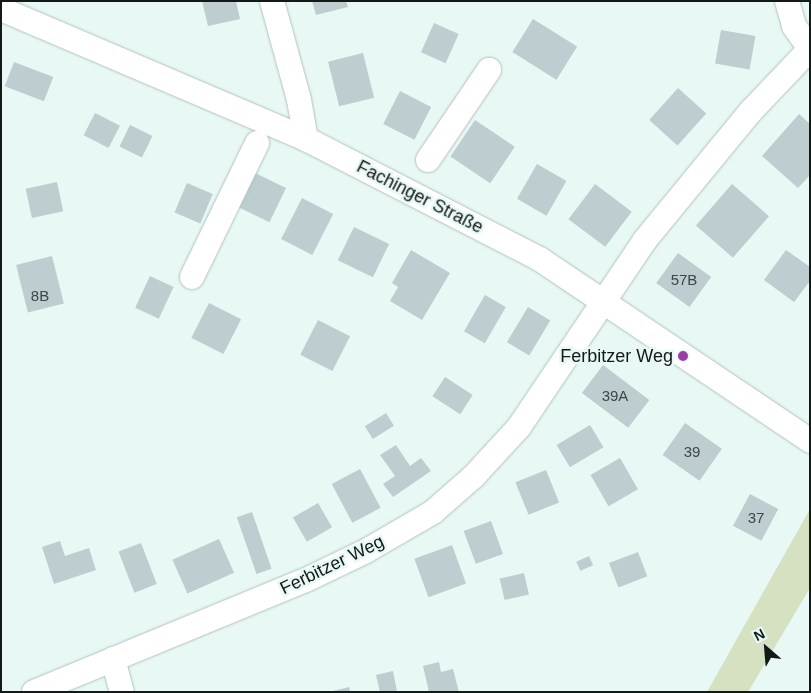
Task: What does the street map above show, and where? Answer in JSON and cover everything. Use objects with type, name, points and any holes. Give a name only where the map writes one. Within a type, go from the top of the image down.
[{"type":"street","points":[[272,1],[299,100],[306,140]]},
{"type":"street","points":[[787,1],[794,26],[810,49]]},
{"type":"street","name":"Fachinger Straße","points":[[1,9],[306,140],[542,260],[606,301],[810,440]]},
{"type":"street","name":"Ferbitzer Weg","points":[[34,692],[306,580],[366,551],[433,512],[474,476],[519,427],[606,301],[645,240],[688,185],[810,49]]},
{"type":"street","points":[[428,160],[489,70]]},
{"type":"street","points":[[192,277],[257,143]]},
{"type":"street","points":[[113,660],[122,692]]},
{"type":"green space","points":[[810,509],[810,588],[748,692],[707,692]]},
{"type":"building","points":[[202,1],[236,1],[240,19],[208,26]]},
{"type":"building","points":[[312,1],[346,1],[348,7],[316,15]]},
{"type":"building","points":[[533,19],[577,47],[556,80],[512,52]]},
{"type":"building","points":[[434,23],[459,34],[446,63],[421,52]]},
{"type":"building","points":[[721,30],[755,36],[750,70],[715,63]]},
{"type":"building","points":[[363,53],[374,98],[339,106],[328,62]]},
{"type":"building","points":[[14,62],[53,77],[44,101],[5,86]]},
{"type":"building","points":[[678,88],[706,113],[677,145],[649,120]]},
{"type":"building","points":[[400,91],[431,107],[414,140],[383,124]]},
{"type":"building","points":[[95,113],[120,126],[109,148],[84,135]]},
{"type":"building","points":[[799,114],[810,124],[810,175],[798,188],[762,156]]},
{"type":"building","points":[[475,120],[515,147],[490,183],[450,156]]},
{"type":"building","points":[[130,125],[152,136],[142,158],[119,147]]},
{"type":"building","points":[[537,164],[566,181],[546,216],[517,199]]},
{"type":"building","points":[[251,171],[286,188],[269,222],[234,205]]},
{"type":"building","points":[[57,182],[63,211],[32,218],[26,189]]},
{"type":"building","points":[[187,183],[213,194],[200,223],[174,212]]},
{"type":"building","points":[[595,184],[632,212],[605,247],[569,219]]},
{"type":"building","points":[[732,184],[769,216],[733,258],[696,226]]},
{"type":"building","points":[[302,198],[333,214],[312,255],[281,239]]},
{"type":"building","points":[[354,227],[389,244],[373,277],[338,260]]},
{"type":"building","points":[[411,250],[450,273],[422,320],[390,301],[398,287],[392,283]]},
{"type":"building","points":[[786,250],[810,267],[810,281],[794,302],[764,280]]},
{"type":"building","points":[[678,253],[711,277],[689,307],[656,283]]},
{"type":"building","points":[[52,256],[64,304],[28,312],[16,265]]},
{"type":"building","points":[[150,276],[174,287],[159,319],[135,308]]},
{"type":"building","points":[[485,295],[506,307],[485,343],[464,331]]},
{"type":"building","points":[[209,303],[241,319],[223,354],[191,338]]},
{"type":"building","points":[[528,307],[550,320],[529,356],[507,342]]},
{"type":"building","points":[[318,320],[350,336],[332,371],[300,355]]},
{"type":"building","points":[[603,365],[649,400],[628,428],[582,393]]},
{"type":"building","points":[[445,377],[473,395],[460,414],[432,396]]},
{"type":"building","points":[[386,413],[394,426],[373,439],[365,426]]},
{"type":"building","points":[[685,423],[722,449],[699,481],[663,455]]},
{"type":"building","points":[[590,425],[603,447],[570,467],[557,445]]},
{"type":"building","points":[[396,445],[410,466],[421,458],[431,471],[393,497],[383,484],[395,476],[380,455]]},
{"type":"building","points":[[620,458],[638,489],[609,506],[591,475]]},
{"type":"building","points":[[360,469],[381,508],[352,523],[332,484]]},
{"type":"building","points":[[546,470],[559,502],[529,515],[515,482]]},
{"type":"building","points":[[750,494],[778,509],[761,541],[733,526]]},
{"type":"building","points":[[318,503],[332,527],[307,542],[293,518]]},
{"type":"building","points":[[252,512],[272,569],[256,574],[237,517]]},
{"type":"building","points":[[491,521],[503,554],[476,564],[464,531]]},
{"type":"building","points":[[219,539],[234,573],[187,594],[172,560]]},
{"type":"building","points":[[60,541],[65,556],[89,548],[96,570],[54,584],[42,547]]},
{"type":"building","points":[[141,543],[157,584],[134,593],[119,552]]},
{"type":"building","points":[[452,545],[466,584],[428,597],[414,559]]},
{"type":"building","points":[[638,552],[647,576],[618,587],[609,563]]},
{"type":"building","points":[[589,556],[593,565],[580,571],[576,562]]},
{"type":"building","points":[[524,573],[529,594],[505,600],[500,579]]},
{"type":"building","points":[[439,662],[441,672],[453,669],[459,692],[429,692],[423,666]]},
{"type":"building","points":[[393,671],[397,692],[380,692],[376,675]]},
{"type":"building","points":[[349,687],[350,692],[333,692],[333,691]]},
{"type":"place","name":"Ferbitzer Weg","points":[[683,356]]}]
